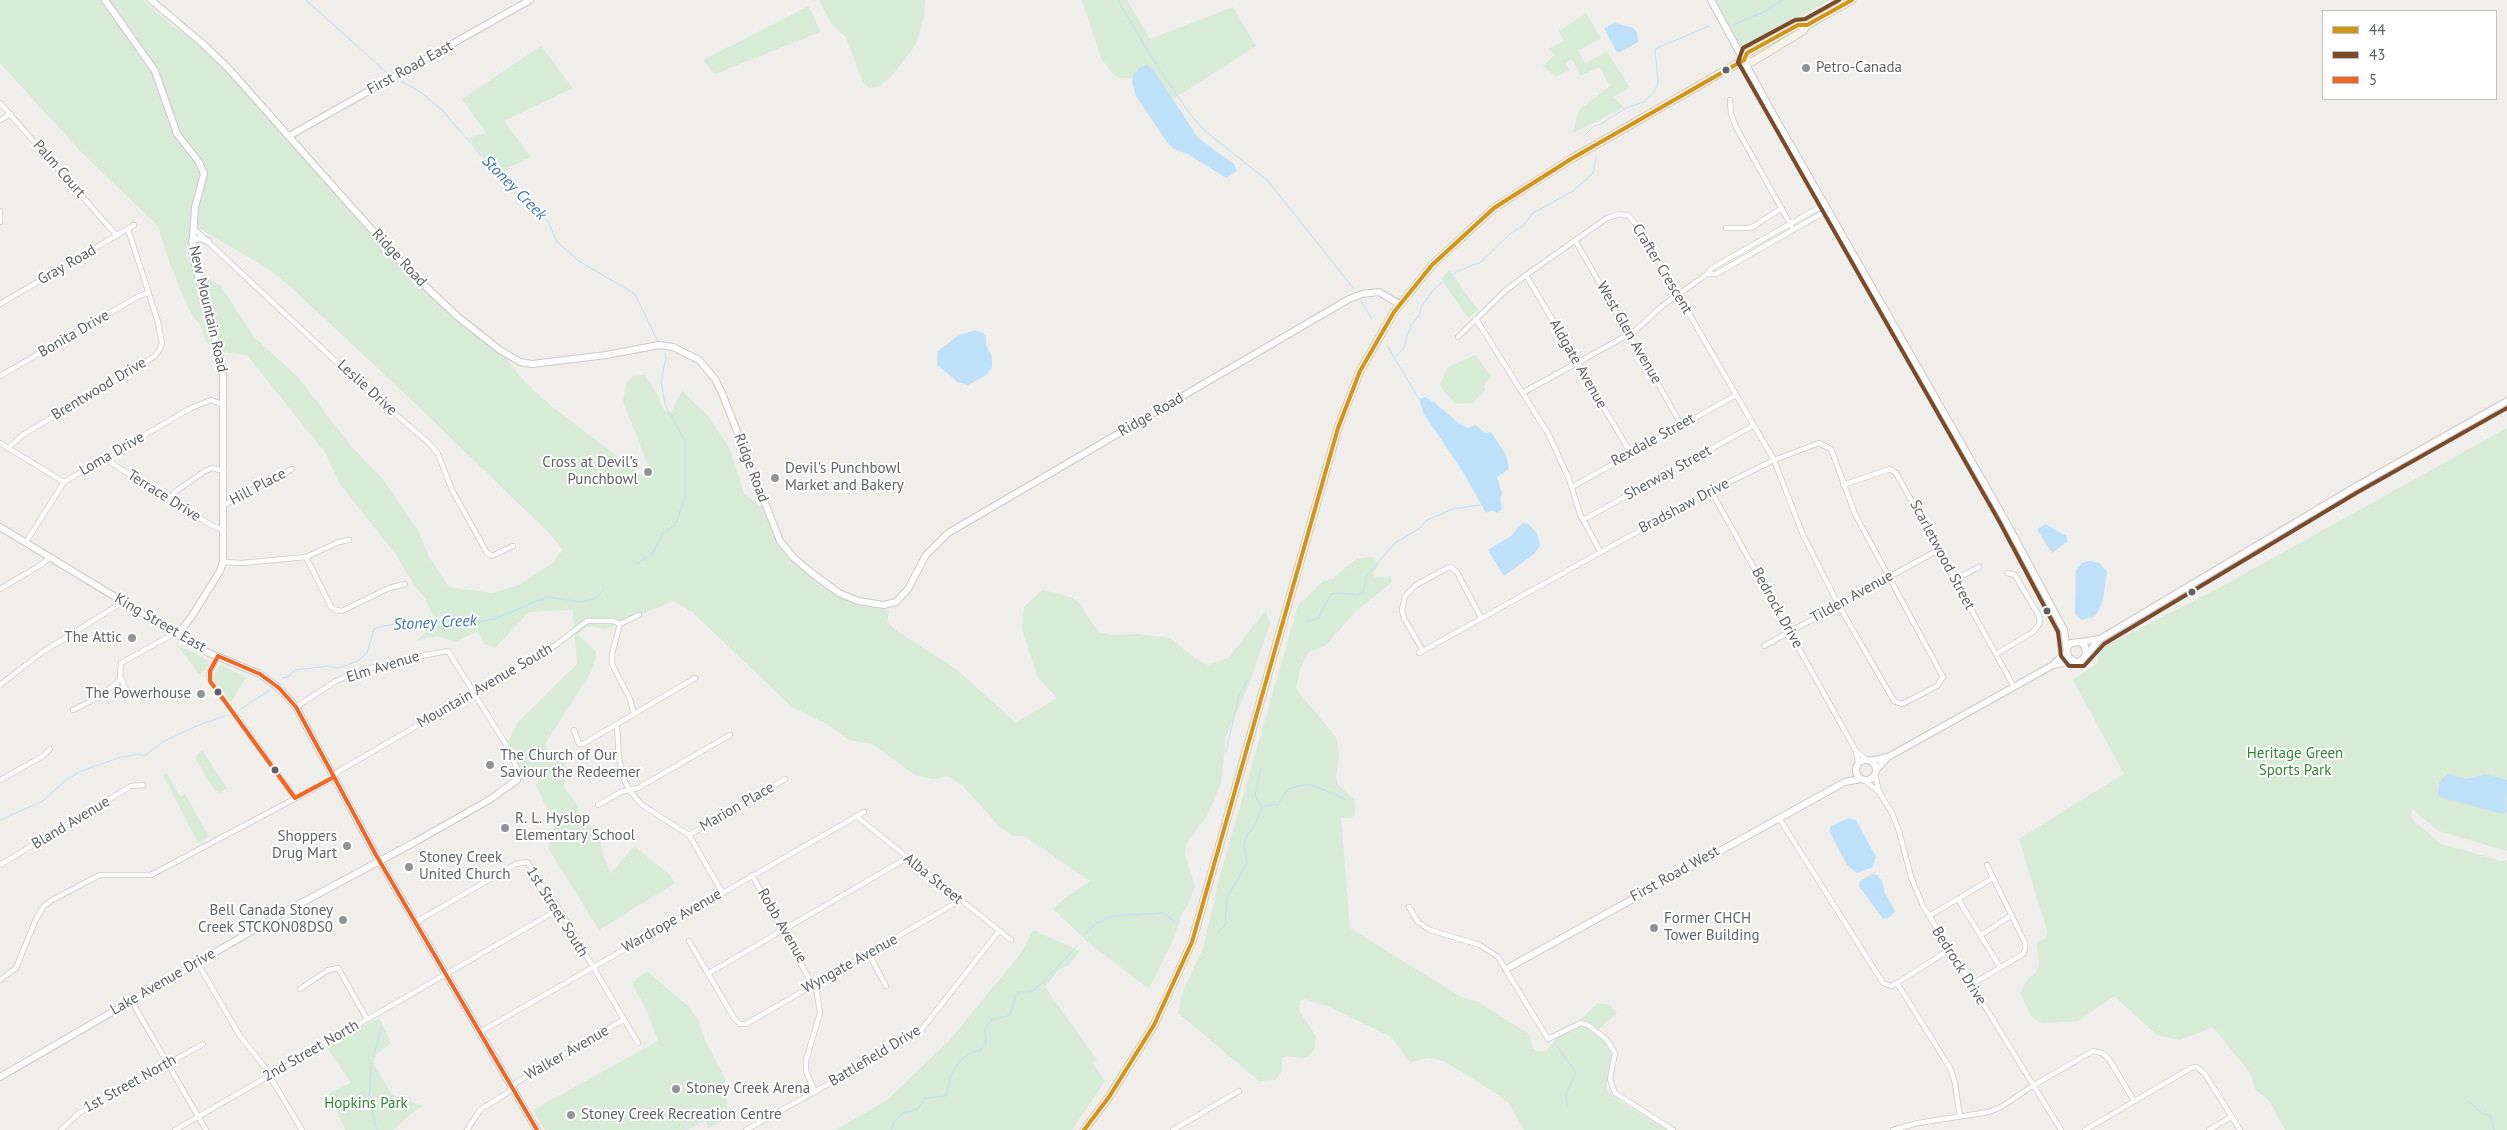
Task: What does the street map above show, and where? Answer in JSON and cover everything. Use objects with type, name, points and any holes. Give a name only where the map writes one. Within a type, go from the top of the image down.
[{"type":"main road","name":"New Mountain Road","points":[[105,0],[155,71],[177,134],[201,165],[204,178],[198,194],[193,228],[192,253],[223,368],[223,562],[217,576],[192,616],[182,629],[175,633]]},
{"type":"main road","name":"Ridge Road","points":[[151,0],[221,62],[405,267],[458,317],[511,358],[520,362],[545,363],[659,345],[673,347],[699,360],[715,379],[722,393],[780,541],[794,558],[828,586],[845,596],[871,604],[891,604],[900,600],[926,555],[948,532],[1349,299],[1362,294],[1379,292],[1399,304]]},
{"type":"main road","name":"First Road East","points":[[289,136],[530,0]]},
{"type":"main road","points":[[1711,0],[1826,207],[2004,518],[2064,630],[2068,657],[2072,661],[2081,661],[2100,639],[2189,588],[2355,487],[2507,401]]},
{"type":"main road","points":[[1084,1130],[1109,1097],[1154,1025],[1192,942],[1212,878],[1338,428],[1360,371],[1399,304],[1432,264],[1494,208],[1570,159],[1744,60],[1752,62],[1803,30],[1807,25],[1852,0]]},
{"type":"main road","points":[[192,241],[200,238],[208,241]]},
{"type":"main road","name":"King Street East","points":[[0,527],[175,633],[218,656],[260,674],[279,688],[296,707],[380,861],[537,1130]]},
{"type":"main road","points":[[2064,630],[2085,646],[2086,655]]},
{"type":"main road","points":[[2067,649],[2071,643],[2100,639]]},
{"type":"main road","name":"First Road West","points":[[2053,666],[2067,649]]},
{"type":"main road","name":"First Road West","points":[[1506,969],[1845,782],[1871,778],[1888,757],[2053,666],[2072,661]]},
{"type":"main road","name":"First Road West","points":[[1845,782],[1856,767],[1869,760],[1888,757]]},
{"type":"main road","points":[[1869,760],[1875,771]]},
{"type":"main road","points":[[1856,767],[1862,779]]},
{"type":"main road","name":"Lake Avenue Drive","points":[[0,1077],[197,962],[489,800],[516,780]]},
{"type":"street","points":[[1730,100],[1730,114],[1736,127],[1793,229]]},
{"type":"street","name":"Palm Court","points":[[0,103],[117,236]]},
{"type":"street","points":[[0,120],[11,114]]},
{"type":"street","points":[[1524,392],[1629,334],[1677,294],[1707,274],[1712,268],[1790,224],[1826,207]]},
{"type":"street","points":[[1707,274],[1716,274],[1793,229],[1826,207]]},
{"type":"street","points":[[1726,228],[1751,228],[1782,208]]},
{"type":"street","points":[[0,211],[0,222]]},
{"type":"street","name":"Crafter Crescent","points":[[1458,337],[1526,274],[1576,242],[1607,218],[1620,214],[1629,216],[1642,231],[1774,460],[1803,535],[1838,604]]},
{"type":"street","name":"Gray Road","points":[[0,304],[134,225]]},
{"type":"street","name":"Leslie Drive","points":[[193,228],[351,375],[430,444],[438,454],[452,490],[488,553],[492,556],[513,546]]},
{"type":"street","name":"Brentwood Drive","points":[[8,448],[24,434],[156,356],[162,343],[128,229]]},
{"type":"street","name":"West Glen Avenue","points":[[1576,242],[1681,424]]},
{"type":"street","name":"Aldgate Avenue","points":[[1526,274],[1630,452]]},
{"type":"street","name":"Bonita Drive","points":[[0,376],[139,296],[148,293]]},
{"type":"street","points":[[1476,319],[1524,392],[1558,451],[1583,520],[1600,551]]},
{"type":"street","name":"Rexdale Street","points":[[1572,486],[1736,394]]},
{"type":"street","name":"Loma Drive","points":[[26,542],[64,482],[191,408],[211,400],[224,405]]},
{"type":"street","name":"Sherway Street","points":[[1583,520],[1754,425]]},
{"type":"street","points":[[0,443],[64,482]]},
{"type":"street","name":"Bradshaw Drive","points":[[1481,618],[1457,572],[1449,567],[1416,585],[1410,590],[1403,603],[1404,618],[1421,652],[1711,491],[1774,460],[1820,443],[1831,449],[1855,514],[1943,677],[1937,686],[1902,704],[1894,701],[1838,604]]},
{"type":"street","name":"Terrace Drive","points":[[106,459],[168,499],[215,527],[224,530]]},
{"type":"street","points":[[168,499],[176,491],[205,471],[212,468],[224,471]]},
{"type":"street","name":"Hill Place","points":[[224,505],[292,469]]},
{"type":"street","name":"Scarletwood Street","points":[[1843,485],[1890,469],[1896,473],[1940,549],[2014,687]]},
{"type":"street","name":"Bedrock Drive","points":[[1711,491],[1856,751],[1869,760]]},
{"type":"street","points":[[223,562],[306,557],[339,542],[349,540]]},
{"type":"street","name":"Tilden Avenue","points":[[1764,646],[1940,549]]},
{"type":"street","points":[[0,589],[42,564],[50,557]]},
{"type":"street","points":[[306,557],[331,607],[336,610],[342,611],[389,588],[405,584]]},
{"type":"street","points":[[1956,579],[1979,567]]},
{"type":"street","points":[[1996,654],[2033,632],[2040,623],[2039,616],[2014,575],[2007,573]]},
{"type":"street","points":[[0,685],[41,654],[122,602]]},
{"type":"street","points":[[634,714],[630,699],[612,664],[612,654],[620,624],[639,615]]},
{"type":"street","name":"Mountain Avenue South","points":[[0,980],[16,968],[36,919],[44,906],[52,900],[100,875],[152,875],[334,777],[339,771],[553,647],[587,621],[612,620],[620,624]]},
{"type":"street","points":[[73,710],[99,697],[119,682],[121,663],[175,633]]},
{"type":"street","name":"Elm Avenue","points":[[296,707],[336,681],[354,673],[399,660],[448,651],[474,692]]},
{"type":"street","points":[[218,656],[209,677],[223,699]]},
{"type":"street","points":[[120,677],[129,694]]},
{"type":"street","points":[[574,730],[580,745],[617,726],[695,678]]},
{"type":"street","points":[[474,692],[510,751],[518,772],[516,780]]},
{"type":"street","points":[[236,715],[295,798]]},
{"type":"street","points":[[617,726],[619,759],[625,782],[630,791],[642,805],[689,835],[722,892]]},
{"type":"street","points":[[598,805],[621,792],[630,791],[730,735]]},
{"type":"street","points":[[0,780],[43,756],[50,749]]},
{"type":"street","name":"Bedrock Drive","points":[[1856,751],[1856,767]]},
{"type":"street","name":"Bedrock Drive","points":[[1875,771],[1879,792]]},
{"type":"street","name":"Marion Place","points":[[689,835],[786,779]]},
{"type":"street","name":"Bedrock Drive","points":[[1862,779],[1879,792],[1892,813],[1917,894],[1949,950],[2061,1130]]},
{"type":"street","name":"Bland Avenue","points":[[0,865],[131,786],[143,785]]},
{"type":"street","name":"Wardrope Avenue","points":[[480,1032],[864,812]]},
{"type":"street","name":"Alba Street","points":[[856,816],[959,901],[1010,940]]},
{"type":"street","points":[[1779,818],[1880,979],[1891,986],[1949,950]]},
{"type":"street","points":[[689,941],[709,973],[907,858]]},
{"type":"street","name":"1st Street South","points":[[416,922],[521,861],[527,862],[559,910],[591,967],[638,1043]]},
{"type":"street","points":[[1971,985],[2023,954],[2025,950],[2025,943],[1987,865]]},
{"type":"street","name":"Robb Avenue","points":[[752,875],[814,983],[820,1001],[820,1013],[806,1060],[806,1071],[815,1092]]},
{"type":"street","points":[[1929,916],[1993,878]]},
{"type":"street","points":[[1958,899],[2000,967]]},
{"type":"street","name":"Wyngate Avenue","points":[[709,973],[734,1018],[740,1024],[746,1024],[814,983],[869,954],[959,901]]},
{"type":"street","points":[[1409,907],[1418,922],[1430,930],[1480,945],[1498,957],[1548,1039],[1578,1024],[1588,1025],[1608,1041],[1614,1049],[1615,1059],[1610,1079],[1615,1093],[1673,1130]]},
{"type":"street","name":"2nd Street North","points":[[175,1130],[446,973],[559,910]]},
{"type":"street","points":[[1981,934],[2012,915]]},
{"type":"street","name":"Battlefield Drive","points":[[746,1130],[918,1034],[998,931]]},
{"type":"street","points":[[869,954],[886,986]]},
{"type":"street","points":[[197,962],[240,1036],[269,1075],[302,1130]]},
{"type":"street","points":[[300,989],[328,970],[338,968],[367,1019]]},
{"type":"street","points":[[1896,983],[1950,1068],[1955,1083],[1960,1117]]},
{"type":"street","points":[[131,1000],[206,1130]]},
{"type":"street","name":"Walker Avenue","points":[[467,1130],[480,1110],[507,1093],[512,1087],[623,1020]]},
{"type":"street","name":"1st Street North","points":[[61,1130],[79,1114],[203,1044]]},
{"type":"street","points":[[1893,1130],[1918,1123],[1960,1117],[2001,1107],[2085,1054],[2097,1051],[2108,1059],[2134,1102]]},
{"type":"street","points":[[2085,1130],[2191,1068],[2196,1067],[2205,1074],[2240,1130]]},
{"type":"street","points":[[1173,1130],[1239,1091]]},
{"type":"street","points":[[2209,1130],[2231,1117]]},
{"type":"green space","points":[[0,0],[143,0],[173,26],[217,57],[415,279],[500,351],[523,380],[550,405],[644,477],[649,468],[623,401],[627,382],[633,376],[645,375],[658,396],[663,409],[670,414],[682,391],[708,416],[730,449],[744,494],[762,507],[779,546],[787,556],[822,586],[852,603],[889,611],[887,622],[897,631],[956,669],[1016,723],[1057,698],[1038,678],[1022,629],[1024,607],[1042,590],[1071,597],[1079,603],[1098,632],[1111,635],[1137,634],[1170,638],[1196,659],[1208,665],[1229,658],[1266,611],[1270,623],[1249,685],[1226,736],[1221,784],[1207,816],[1186,843],[1185,855],[1195,887],[1188,905],[1182,913],[1174,938],[1149,989],[1090,944],[1053,909],[1090,881],[1024,836],[1013,836],[1000,827],[963,786],[948,776],[933,779],[915,775],[872,744],[849,740],[827,724],[792,707],[691,611],[673,601],[606,629],[587,626],[578,635],[596,651],[596,658],[590,674],[545,744],[548,751],[566,763],[566,777],[563,786],[575,801],[580,814],[599,836],[603,855],[611,873],[634,846],[670,875],[675,883],[599,930],[548,848],[555,825],[536,785],[545,777],[521,780],[505,749],[517,723],[577,664],[573,610],[529,612],[495,648],[484,644],[478,631],[455,642],[437,636],[416,641],[436,622],[425,598],[415,586],[394,552],[339,483],[326,454],[247,355],[223,352],[207,343],[200,325],[189,310],[170,264],[158,226],[82,153],[0,63]],"holes":[[[200,229],[267,268],[292,288],[420,408],[551,535],[563,550],[551,564],[519,585],[492,593],[449,587],[429,557],[419,532],[382,478],[351,446],[297,376],[254,337],[220,285],[210,280],[186,257],[186,249],[194,232]]]},
{"type":"green space","points":[[819,0],[925,0],[924,18],[915,46],[891,77],[879,86],[870,88],[863,83],[846,37],[832,25]]},
{"type":"green space","points":[[1082,0],[1127,0],[1150,39],[1233,7],[1256,46],[1173,99],[1154,70],[1140,67],[1133,74],[1133,78],[1119,78],[1113,74],[1102,60]]},
{"type":"green space","points":[[1715,0],[1830,0],[1741,49]]},
{"type":"green space","points":[[809,6],[820,32],[715,74],[703,60]]},
{"type":"green space","points":[[1586,13],[1601,38],[1578,51],[1585,63],[1607,52],[1630,87],[1613,97],[1624,107],[1573,133],[1579,110],[1610,86],[1599,67],[1581,76],[1572,59],[1566,63],[1569,70],[1556,77],[1543,66],[1554,55],[1548,49],[1564,41],[1559,31]]},
{"type":"green space","points":[[541,46],[573,88],[504,121],[531,157],[497,173],[468,138],[486,133],[462,99]]},
{"type":"green space","points":[[1449,270],[1478,310],[1468,318],[1441,279]]},
{"type":"green space","points":[[1476,355],[1491,377],[1484,386],[1485,390],[1472,403],[1456,404],[1444,392],[1440,384],[1447,369]]},
{"type":"green space","name":"Heritage Green Sports Park","points":[[2507,428],[2507,851],[2439,831],[2412,809],[2411,818],[2441,844],[2502,861],[2507,860],[2507,1130],[2285,1130],[2270,1102],[2255,1089],[2251,1074],[2213,1027],[2180,1040],[2157,1035],[2114,996],[2078,1021],[2045,1023],[2037,1021],[2030,1015],[2021,993],[2025,982],[2037,971],[2039,963],[2037,942],[2046,938],[2047,931],[2019,839],[2124,774],[2073,680],[2098,663],[2097,650],[2219,588]]},
{"type":"green space","points":[[1371,557],[1379,564],[1373,573],[1375,578],[1391,576],[1392,582],[1355,612],[1325,646],[1309,652],[1300,668],[1296,689],[1336,737],[1339,755],[1336,778],[1338,785],[1354,799],[1355,814],[1352,818],[1341,818],[1350,928],[1461,997],[1478,1002],[1529,1034],[1533,1048],[1537,1051],[1546,1051],[1554,1042],[1561,1028],[1581,1019],[1598,1003],[1610,1005],[1617,1013],[1599,1029],[1612,1055],[1607,1079],[1607,1090],[1619,1101],[1668,1130],[1524,1130],[1508,1102],[1444,1061],[1428,1058],[1410,1062],[1391,1037],[1332,1008],[1305,999],[1300,1001],[1299,1011],[1316,1036],[1315,1048],[1310,1055],[1303,1058],[1287,1056],[1282,1058],[1282,1071],[1275,1080],[1259,1081],[1178,1013],[1183,991],[1203,948],[1219,879],[1298,605],[1322,582],[1332,579],[1356,559]]},
{"type":"green space","points":[[176,644],[209,661],[206,669],[199,674]]},
{"type":"green space","points":[[220,665],[246,677],[231,702],[213,677]]},
{"type":"green space","points":[[202,750],[227,788],[219,794],[208,781],[195,757]]},
{"type":"green space","points":[[167,773],[180,797],[185,794],[209,837],[198,843],[163,775]]},
{"type":"green space","points":[[1033,930],[1080,951],[1069,965],[1059,969],[1045,987],[1097,1060],[1093,1063],[1105,1081],[1072,1130],[835,1130],[886,1101],[948,1042],[1022,952]]},
{"type":"green space","points":[[647,971],[689,1007],[698,1019],[705,1040],[725,1078],[728,1117],[709,1128],[706,1121],[686,1130],[545,1130],[533,1110],[658,1041],[646,1009],[633,986],[633,982]]},
{"type":"green space","name":"Hopkins Park","points":[[379,1018],[391,1043],[371,1059],[392,1095],[424,1106],[417,1109],[393,1130],[345,1130],[329,1093],[351,1083],[326,1046]]},
{"type":"water","points":[[1615,23],[1633,28],[1637,32],[1638,42],[1620,52],[1616,51],[1604,28]]},
{"type":"water","points":[[1147,65],[1154,70],[1198,138],[1234,164],[1237,171],[1226,178],[1188,154],[1174,149],[1167,142],[1136,96],[1132,83],[1133,74],[1140,67]]},
{"type":"water","points":[[975,330],[983,333],[986,337],[986,345],[992,357],[992,367],[986,375],[968,385],[958,382],[937,365],[938,351],[959,335]]},
{"type":"water","points":[[1425,397],[1461,425],[1468,428],[1476,425],[1485,433],[1491,432],[1506,455],[1509,469],[1497,477],[1502,493],[1500,499],[1502,509],[1497,513],[1492,510],[1486,513],[1463,472],[1424,414],[1419,399]]},
{"type":"water","points":[[1522,523],[1529,524],[1537,534],[1540,546],[1534,554],[1504,576],[1488,550],[1511,536]]},
{"type":"water","points":[[2046,524],[2066,536],[2068,541],[2052,553],[2037,529]]},
{"type":"water","points":[[2090,561],[2100,563],[2107,572],[2103,600],[2097,613],[2094,617],[2082,620],[2075,614],[2076,570],[2082,563]]},
{"type":"water","points":[[2448,774],[2467,779],[2485,774],[2507,780],[2506,812],[2503,814],[2440,797],[2438,792],[2439,784]]},
{"type":"water","points":[[1849,818],[1856,820],[1876,857],[1872,867],[1857,873],[1847,865],[1829,831],[1831,826]]},
{"type":"water","points":[[1872,874],[1877,875],[1882,881],[1885,893],[1895,911],[1890,917],[1883,919],[1859,886],[1860,881]]},
{"type":"waterway","name":"Stoney Creek","points":[[306,0],[387,73]]},
{"type":"waterway","points":[[1118,0],[1147,50],[1189,113],[1204,130],[1268,181],[1354,289]]},
{"type":"waterway","points":[[1733,25],[1764,12],[1782,0]]},
{"type":"waterway","points":[[1584,136],[1594,126],[1601,124],[1626,108],[1644,102],[1654,92],[1658,83],[1655,49],[1709,26]]},
{"type":"waterway","name":"Stoney Creek","points":[[399,80],[419,91],[442,110],[500,177],[548,221],[557,242],[579,261],[635,294],[658,342]]},
{"type":"waterway","points":[[1394,360],[1404,347],[1411,325],[1420,314],[1421,307],[1434,289],[1456,272],[1481,262],[1511,233],[1523,226],[1533,213],[1573,191],[1593,173],[1596,158]]},
{"type":"waterway","points":[[1361,301],[1372,319]]},
{"type":"waterway","points":[[1388,347],[1419,399]]},
{"type":"waterway","name":"Stoney Creek","points":[[636,564],[653,553],[663,533],[675,525],[685,497],[685,441],[665,405],[661,381],[666,358],[665,353]]},
{"type":"waterway","points":[[1306,622],[1318,618],[1331,594],[1357,595],[1363,593],[1366,576],[1395,543],[1420,528],[1427,520],[1453,509],[1480,505]]},
{"type":"waterway","name":"Stoney Creek","points":[[282,678],[288,677],[295,670],[328,666],[338,668],[358,661],[367,653],[374,629],[383,626],[398,624],[445,627],[467,625],[494,619],[547,597],[582,602],[595,598],[604,589]]},
{"type":"waterway","points":[[1226,752],[1239,696],[1247,680]]},
{"type":"waterway","name":"Stoney Creek","points":[[239,710],[270,690]]},
{"type":"waterway","name":"Stoney Creek","points":[[0,820],[43,801],[67,779],[84,770],[121,757],[140,754],[144,756],[164,741],[199,725],[228,715]]},
{"type":"waterway","points":[[1218,932],[1225,926],[1227,898],[1247,863],[1244,847],[1246,837],[1253,828],[1262,807],[1255,796],[1261,768]]},
{"type":"waterway","points":[[1262,807],[1278,804],[1288,789],[1302,785],[1313,785],[1347,800]]},
{"type":"waterway","points":[[1084,935],[1097,923],[1113,916],[1163,913],[1175,922]]},
{"type":"waterway","points":[[891,1130],[901,1114],[917,1109],[926,1098],[946,1096],[951,1075],[959,1062],[971,1052],[979,1051],[986,1043],[985,1029],[992,1020],[1010,1015],[1016,995],[1020,992],[1031,992],[1039,986],[1077,946]]},
{"type":"waterway","points":[[377,1130],[369,1099],[371,1067],[381,1028]]},
{"type":"waterway","points":[[1557,1046],[1576,1073],[1566,1094],[1567,1107]]},
{"type":"waterway","points":[[2468,1101],[2482,1113],[2491,1116],[2494,1130]]},
{"type":"transit line","name":"43","points":[[1839,0],[1805,19],[1795,20],[1743,48],[1738,62],[1999,521],[2058,632],[2061,656],[2069,666],[2084,666],[2104,644],[2358,492],[2507,408]]},
{"type":"transit line","name":"44","points":[[1084,1130],[1109,1097],[1154,1025],[1192,942],[1338,428],[1360,371],[1394,312],[1432,265],[1494,208],[1571,159],[1744,60],[1747,53],[1798,25],[1807,25],[1852,0]]},
{"type":"transit line","name":"5","points":[[218,656],[260,674],[279,688],[296,707],[334,777],[295,798],[210,681],[210,671],[218,656]]},
{"type":"transit line","name":"5","points":[[334,777],[376,855],[537,1130]]},
{"type":"place","name":"Petro-Canada","points":[[1806,68]]},
{"type":"place","name":"Cross at Devil’s Punchbowl","points":[[648,472]]},
{"type":"place","name":"Devil's Punchbowl Market and Bakery","points":[[775,478]]},
{"type":"place","name":"The Attic","points":[[132,638]]},
{"type":"place","name":"The Powerhouse","points":[[201,694]]},
{"type":"place","name":"The Church of Our Saviour the Redeemer","points":[[490,765]]},
{"type":"place","name":"R. L. Hyslop Elementary School","points":[[505,828]]},
{"type":"place","name":"Shoppers Drug Mart","points":[[347,846]]},
{"type":"place","name":"Stoney Creek United Church","points":[[409,867]]},
{"type":"place","name":"Bell Canada Stoney Creek STCKON08DS0","points":[[343,920]]},
{"type":"place","name":"Former CHCH Tower Building","points":[[1654,928]]},
{"type":"place","name":"Stoney Creek Arena","points":[[676,1089]]},
{"type":"place","name":"Stoney Creek Recreation Centre","points":[[571,1115]]}]
